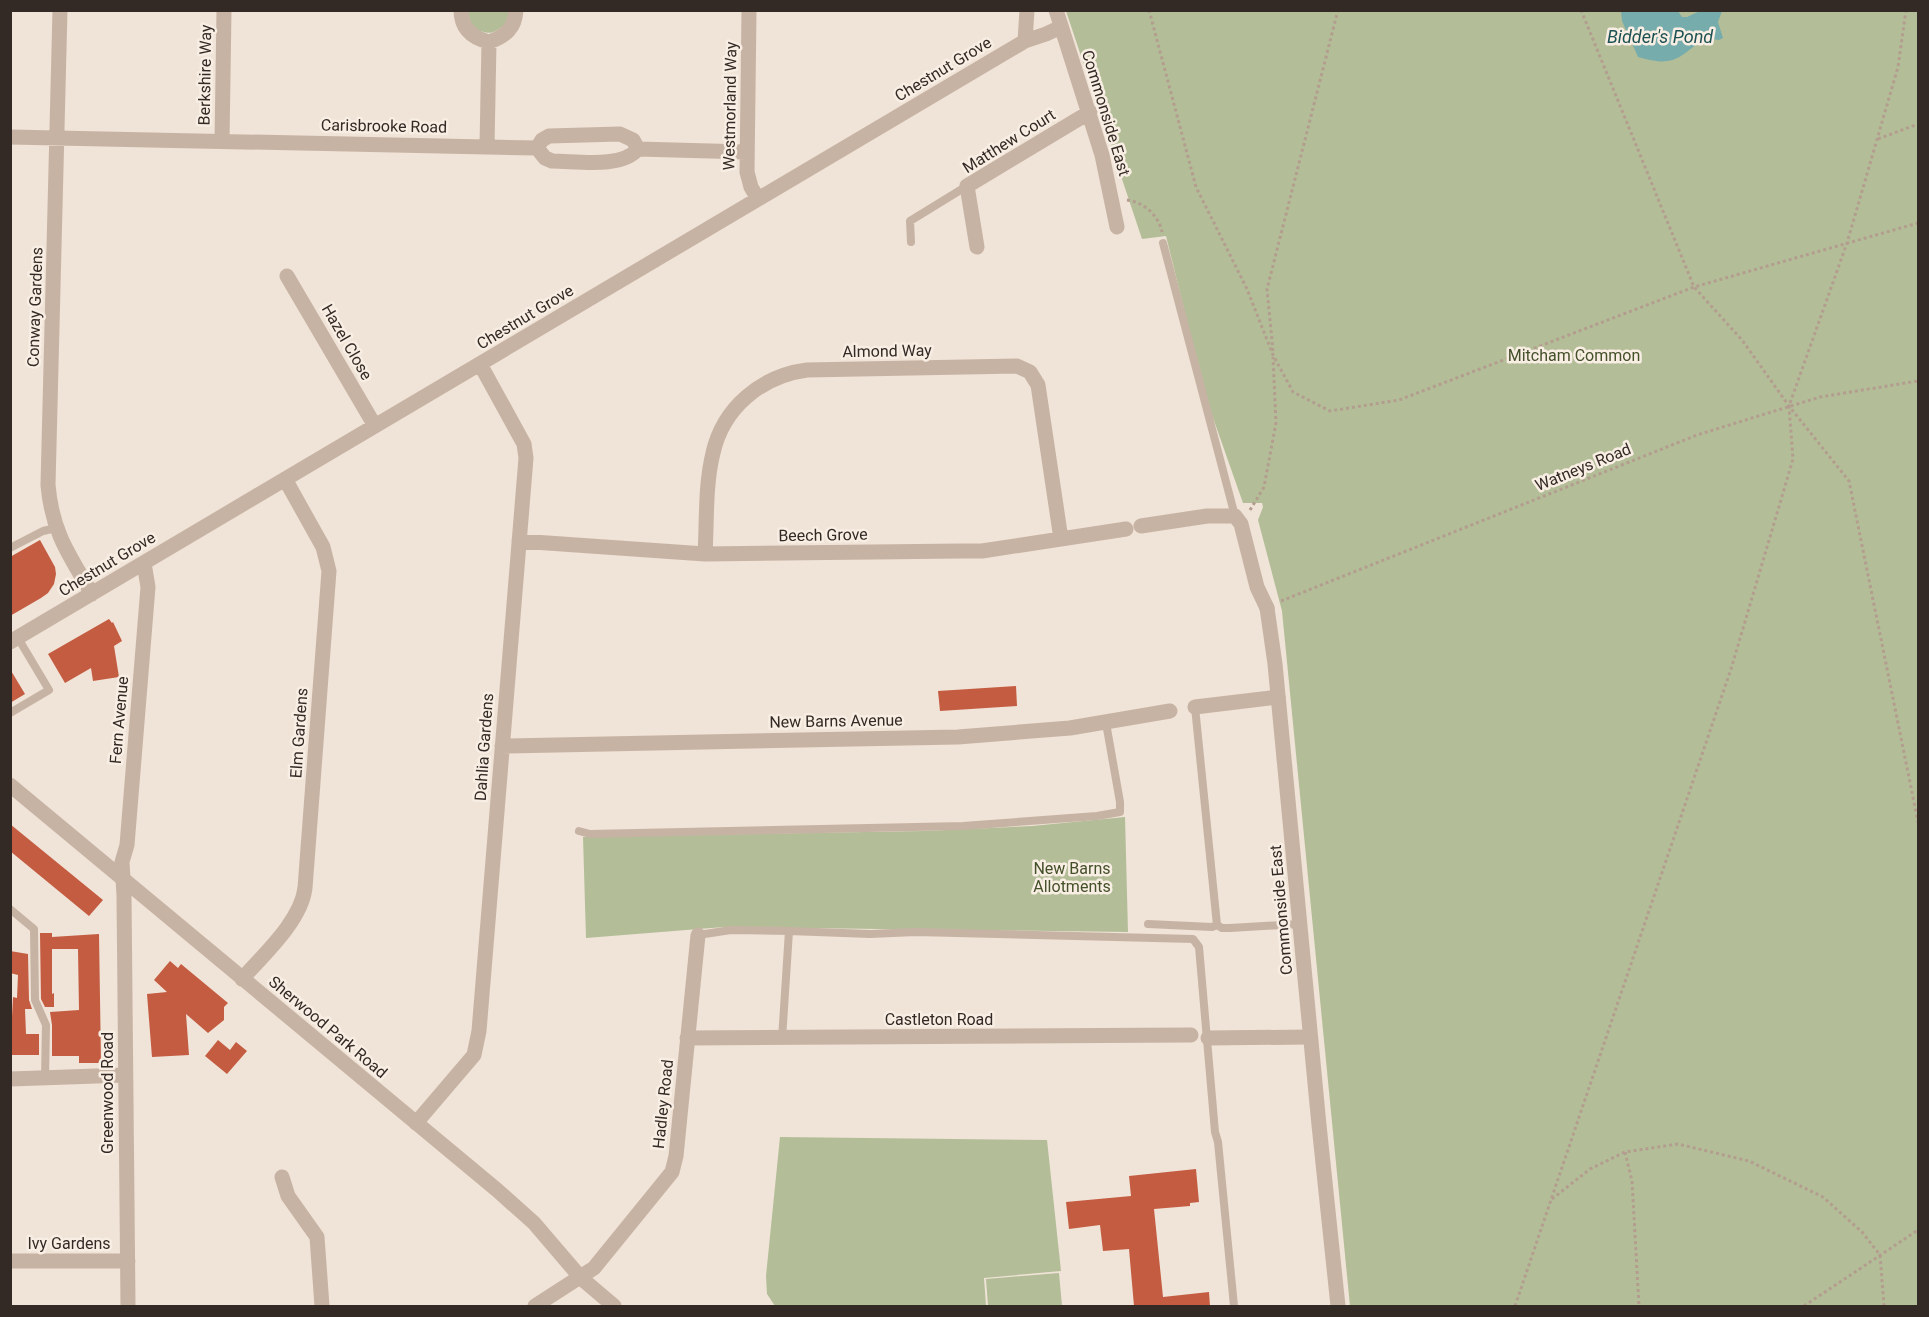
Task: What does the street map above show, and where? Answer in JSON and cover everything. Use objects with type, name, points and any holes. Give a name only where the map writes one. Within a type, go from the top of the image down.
[{"type":"street","name":"Conway Gardens","points":[[60,10],[48,484],[56,528],[92,594]]},
{"type":"street","name":"Berkshire Way","points":[[222,141],[224,10]]},
{"type":"street","points":[[461,10],[463,24],[467,31],[480,40],[489,42],[509,32],[515,20],[516,10]]},
{"type":"street","name":"Westmorland Way","points":[[749,10],[746,152],[748,179],[758,199]]},
{"type":"street","points":[[1025,41],[1027,10]]},
{"type":"street","name":"Commonside East","points":[[1056,10],[1090,112],[1113,201],[1117,227]]},
{"type":"street","name":"Chestnut Grove","points":[[14,640],[1025,41],[1061,27]]},
{"type":"street","points":[[487,146],[489,42]]},
{"type":"street","name":"Matthew Court","points":[[977,247],[967,186],[1090,112]]},
{"type":"street","points":[[537,148],[549,135],[620,134],[633,140],[638,148],[746,152]]},
{"type":"street","name":"Carisbrooke Road","points":[[10,137],[537,148],[545,158],[552,161],[614,162],[633,155],[638,148]]},
{"type":"street","name":"Hazel Close","points":[[287,276],[375,426]]},
{"type":"street","name":"Dahlia Gardens","points":[[416,1123],[474,1055],[478,1043],[526,458],[524,444],[480,364]]},
{"type":"street","name":"Almond Way","points":[[705,554],[710,468],[724,425],[739,403],[754,390],[782,375],[807,370],[1017,366],[1030,372],[1038,385],[1061,539]]},
{"type":"street","name":"Elm Gardens","points":[[242,979],[295,917],[303,900],[305,888],[329,571],[322,547],[285,479]]},
{"type":"street","points":[[1142,526],[1207,516],[1238,520]]},
{"type":"street","name":"Commonside East","points":[[1238,520],[1257,587],[1267,608],[1278,697],[1338,1306]]},
{"type":"street","name":"Beech Grove","points":[[519,541],[705,554],[961,552],[982,551],[1126,529]]},
{"type":"street","name":"Fern Avenue","points":[[124,878],[122,862],[127,845],[148,587],[144,563]]},
{"type":"street","points":[[1195,707],[1278,697]]},
{"type":"street","name":"New Barns Avenue","points":[[502,746],[946,737],[1018,733],[1106,723],[1170,711]]},
{"type":"street","name":"Sherwood Park Road","points":[[10,784],[522,1211],[581,1278],[614,1306]]},
{"type":"street","name":"Greenwood Road","points":[[124,878],[128,1306]]},
{"type":"street","name":"Hadley Road","points":[[535,1306],[594,1268],[672,1172],[676,1156],[698,935]]},
{"type":"street","name":"Castleton Road","points":[[687,1038],[1191,1035]]},
{"type":"street","points":[[1208,1038],[1310,1037]]},
{"type":"street","points":[[10,1079],[125,1075]]},
{"type":"street","points":[[282,1177],[288,1196],[317,1238],[321,1306]]},
{"type":"street","name":"Ivy Gardens","points":[[10,1261],[128,1261]]},
{"type":"lane","points":[[911,242],[910,221],[967,186]]},
{"type":"lane","points":[[1163,243],[1238,520]]},
{"type":"lane","points":[[10,548],[43,531],[56,528]]},
{"type":"lane","points":[[10,713],[49,690],[14,640]]},
{"type":"lane","points":[[1195,707],[1218,925]]},
{"type":"lane","points":[[579,831],[590,834],[963,826],[1098,816],[1120,812],[1106,723]]},
{"type":"lane","points":[[10,909],[34,929],[34,1000],[46,1025],[45,1078]]},
{"type":"lane","points":[[1148,924],[1212,927],[1218,925],[1230,928],[1300,924]]},
{"type":"lane","points":[[698,935],[731,930],[1193,939],[1199,947],[1214,1121],[1234,1306]]},
{"type":"lane","points":[[782,1038],[789,931]]},
{"type":"path","points":[[1149,10],[1196,187],[1247,289],[1273,354],[1293,392],[1330,411],[1399,400],[1694,287],[1918,223]]},
{"type":"path","points":[[1238,520],[1264,487],[1276,423],[1267,289],[1338,10]]},
{"type":"path","points":[[1581,10],[1694,287],[1742,340],[1849,481],[1918,822]]},
{"type":"path","points":[[1515,1306],[1731,669],[1793,459],[1790,406],[1847,243],[1898,67],[1906,10]]},
{"type":"path","points":[[1877,140],[1918,124]]},
{"type":"path","points":[[1113,201],[1131,200],[1153,214],[1161,226],[1163,243]]},
{"type":"path","name":"Watneys Road","points":[[1267,608],[1697,435],[1820,397],[1918,381]]},
{"type":"path","points":[[1551,1200],[1590,1169],[1625,1152],[1678,1144],[1749,1161],[1823,1197],[1862,1232],[1880,1255],[1884,1306]]},
{"type":"path","points":[[1625,1152],[1632,1181],[1639,1306]]},
{"type":"path","points":[[1804,1306],[1918,1230]]},
{"type":"green space","points":[[467,11],[510,11],[508,22],[488,33],[473,28]]},
{"type":"green space","name":"Mitcham Common","points":[[1066,11],[1918,11],[1918,1306],[1350,1306],[1282,611],[1258,520],[1263,507],[1262,503],[1243,503],[1206,398],[1166,236],[1142,239]]},
{"type":"green space","name":"New Barns Allotments","points":[[1125,817],[1128,932],[724,927],[586,938],[583,837],[924,831],[1032,826]]},
{"type":"green space","points":[[780,1137],[1047,1140],[1061,1271],[984,1278],[986,1306],[775,1306],[767,1294],[766,1276]]},
{"type":"green space","points":[[1059,1273],[1062,1306],[988,1306],[986,1279]]},
{"type":"water","name":"Bidder's Pond","points":[[1621,11],[1678,11],[1682,17],[1687,17],[1700,11],[1722,11],[1718,22],[1723,38],[1719,40],[1704,38],[1674,60],[1659,61],[1638,57],[1622,21]]},
{"type":"building","points":[[40,540],[55,567],[54,584],[48,593],[10,616],[10,557]]},
{"type":"building","points":[[109,619],[113,622],[122,641],[114,646],[119,677],[93,681],[91,668],[65,683],[48,654]]},
{"type":"building","points":[[10,669],[25,694],[10,703]]},
{"type":"building","points":[[1016,686],[1017,706],[940,711],[938,691]]},
{"type":"building","points":[[10,824],[103,900],[89,916],[10,851]]},
{"type":"building","points":[[40,933],[52,933],[52,937],[99,934],[101,1063],[79,1063],[79,1056],[52,1056],[50,1012],[79,1010],[78,949],[52,949],[54,1007],[45,1007],[41,999]]},
{"type":"building","points":[[10,951],[28,954],[29,1000],[32,1009],[25,1009],[26,1034],[39,1034],[39,1055],[10,1055],[13,997],[17,998],[18,975],[10,973]]},
{"type":"building","points":[[170,961],[178,968],[181,964],[228,1003],[224,1007],[224,1020],[208,1033],[186,1014],[189,1055],[152,1057],[147,994],[167,992],[154,980]]},
{"type":"building","points":[[218,1040],[230,1050],[236,1042],[247,1051],[227,1074],[205,1056]]},
{"type":"building","points":[[1196,1169],[1199,1202],[1190,1203],[1190,1206],[1154,1209],[1163,1297],[1209,1292],[1210,1306],[1134,1306],[1129,1249],[1103,1251],[1100,1225],[1069,1229],[1066,1202],[1131,1196],[1129,1176]]}]
